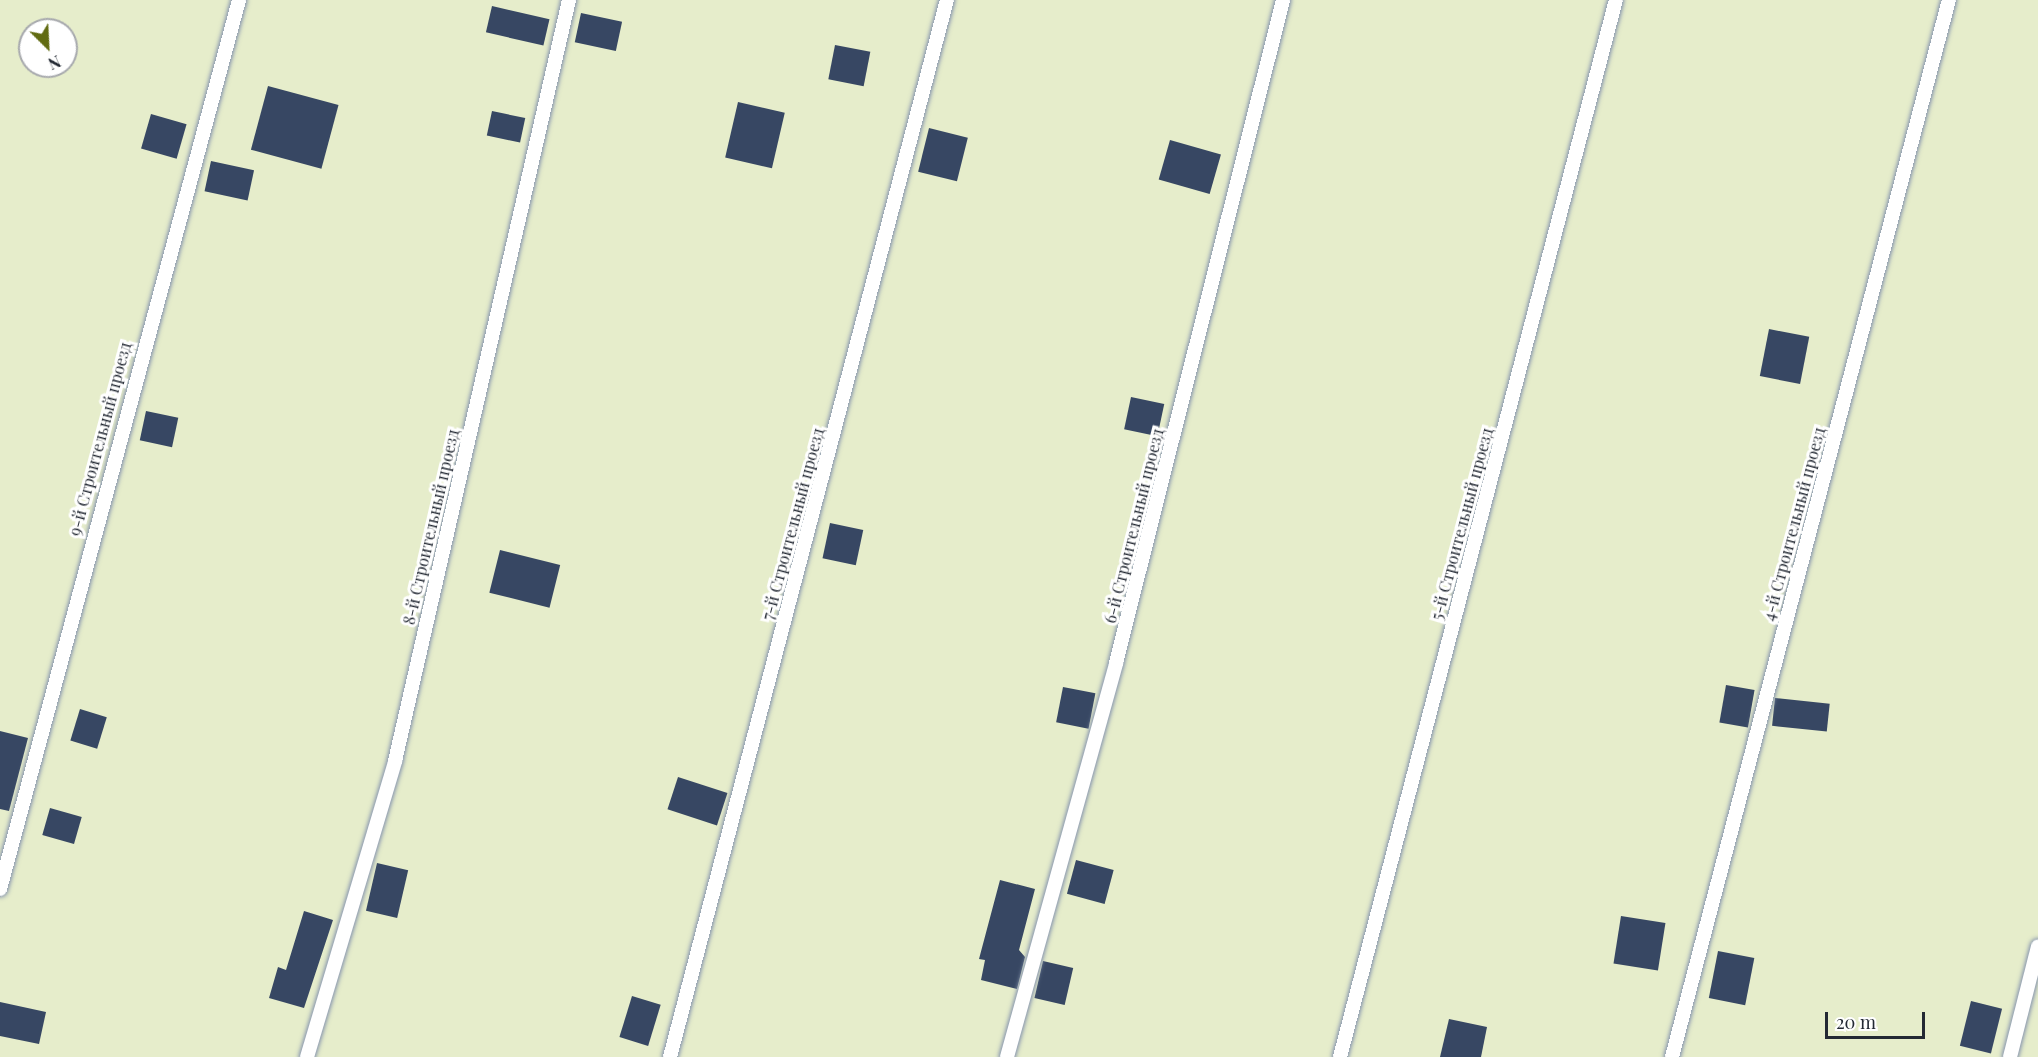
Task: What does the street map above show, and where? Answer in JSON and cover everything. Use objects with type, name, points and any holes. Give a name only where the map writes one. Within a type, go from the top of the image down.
[{"type":"lane","name":"9-й Строительный проезд","points":[[0,888],[239,0]]},
{"type":"lane","name":"8-й Строительный проезд","points":[[307,1057],[395,761],[569,0]]},
{"type":"lane","name":"7-й Строительный проезд","points":[[670,1057],[947,0]]},
{"type":"lane","name":"6-й Строительный проезд","points":[[1007,1057],[1119,652],[1283,0]]},
{"type":"lane","name":"5-й Строительный проезд","points":[[1340,1057],[1616,0]]},
{"type":"lane","name":"4-й Строительный проезд","points":[[1672,1057],[1949,0]]},
{"type":"lane","points":[[2010,1057],[2038,946]]},
{"type":"green space","points":[[0,0],[2038,0],[2038,1057],[0,1057]]},
{"type":"building","points":[[492,6],[549,19],[543,46],[486,32]]},
{"type":"building","points":[[581,13],[622,22],[616,51],[575,42]]},
{"type":"building","points":[[835,45],[870,52],[864,86],[828,79]]},
{"type":"building","points":[[268,86],[339,105],[321,169],[251,150]]},
{"type":"building","points":[[738,102],[785,113],[772,168],[725,158]]},
{"type":"building","points":[[492,111],[525,118],[520,143],[487,135]]},
{"type":"building","points":[[151,114],[187,124],[177,159],[141,149]]},
{"type":"building","points":[[929,128],[968,138],[957,181],[918,172]]},
{"type":"building","points":[[1170,140],[1221,155],[1210,194],[1159,179]]},
{"type":"building","points":[[211,161],[254,170],[248,200],[205,191]]},
{"type":"building","points":[[1769,329],[1809,337],[1800,384],[1760,376]]},
{"type":"building","points":[[1131,397],[1164,404],[1157,436],[1124,429]]},
{"type":"building","points":[[146,411],[178,418],[172,447],[140,440]]},
{"type":"building","points":[[830,523],[863,530],[856,565],[823,558]]},
{"type":"building","points":[[500,550],[560,565],[550,608],[489,593]]},
{"type":"building","points":[[1726,685],[1755,690],[1748,727],[1719,722]]},
{"type":"building","points":[[1063,687],[1095,693],[1089,729],[1056,722]]},
{"type":"building","points":[[1775,698],[1830,704],[1827,732],[1772,726]]},
{"type":"building","points":[[80,709],[107,717],[97,749],[70,741]]},
{"type":"building","points":[[0,731],[28,738],[9,811],[0,809]]},
{"type":"building","points":[[678,777],[727,793],[717,825],[667,809]]},
{"type":"building","points":[[50,808],[82,817],[74,844],[42,835]]},
{"type":"building","points":[[1076,860],[1114,870],[1105,904],[1067,894]]},
{"type":"building","points":[[377,863],[408,870],[397,918],[366,911]]},
{"type":"building","points":[[1000,880],[1035,889],[1019,950],[1025,957],[1017,989],[981,980],[985,960],[979,959]]},
{"type":"building","points":[[304,911],[333,920],[304,1008],[269,998],[278,967],[286,970]]},
{"type":"building","points":[[1621,916],[1665,923],[1658,970],[1613,963]]},
{"type":"building","points":[[1718,951],[1754,958],[1745,1005],[1709,998]]},
{"type":"building","points":[[1043,961],[1073,968],[1065,1005],[1034,998]]},
{"type":"building","points":[[632,996],[661,1005],[648,1046],[619,1037]]},
{"type":"building","points":[[1971,1001],[2002,1009],[1991,1053],[1960,1046]]},
{"type":"building","points":[[0,1002],[46,1012],[39,1044],[0,1036]]},
{"type":"building","points":[[1449,1019],[1487,1027],[1481,1057],[1440,1057]]}]
